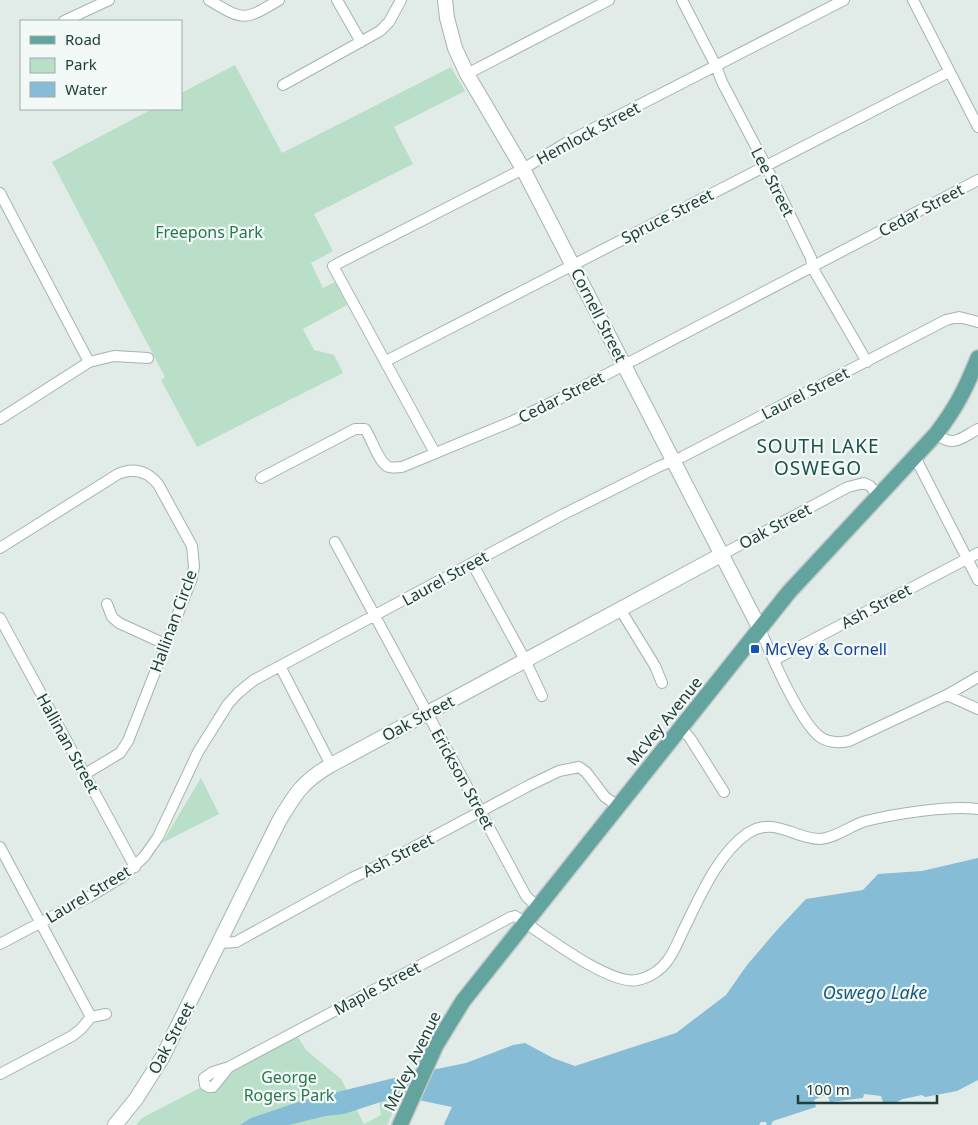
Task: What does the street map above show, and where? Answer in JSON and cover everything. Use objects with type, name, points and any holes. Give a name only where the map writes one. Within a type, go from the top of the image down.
[{"type":"main road","name":"McVey Avenue","points":[[402,1119],[427,1063],[454,1013],[789,592],[878,494],[936,434],[957,406],[978,358]]},
{"type":"street","points":[[66,20],[109,0]]},
{"type":"street","points":[[209,0],[232,14],[242,16],[256,14],[279,0]]},
{"type":"street","points":[[337,0],[361,42]]},
{"type":"street","points":[[283,85],[380,31],[389,22],[401,0]]},
{"type":"street","name":"Cornell Street","points":[[445,0],[454,48],[523,169],[760,629]]},
{"type":"street","points":[[468,74],[609,0]]},
{"type":"street","name":"Lee Street","points":[[682,0],[811,258],[812,267],[867,362]]},
{"type":"street","name":"Hemlock Street","points":[[386,360],[333,266],[523,169],[571,140],[844,0]]},
{"type":"street","points":[[913,0],[978,127]]},
{"type":"street","name":"Spruce Street","points":[[386,360],[949,72]]},
{"type":"street","name":"Cedar Street","points":[[260,478],[355,429],[365,429],[382,462],[392,468],[402,467],[513,421],[978,180]]},
{"type":"street","points":[[0,193],[88,362]]},
{"type":"street","name":"Laurel Street","points":[[0,944],[89,897],[135,867],[158,837],[198,752],[228,704],[247,685],[560,516],[953,317],[978,322]]},
{"type":"street","points":[[0,419],[88,362],[114,356],[148,358]]},
{"type":"street","points":[[386,360],[434,453]]},
{"type":"street","points":[[936,434],[944,440],[952,442],[978,429]]},
{"type":"street","points":[[915,457],[978,580]]},
{"type":"street","name":"Hallinan Circle","points":[[0,548],[118,474],[130,470],[144,472],[152,477],[158,484],[188,537],[194,554],[192,578],[128,741],[120,753],[85,774]]},
{"type":"street","name":"Oak Street","points":[[115,1125],[136,1099],[162,1058],[279,821],[290,801],[308,780],[331,765],[525,660],[856,484],[867,484],[878,494]]},
{"type":"street","name":"Erickson Street","points":[[335,542],[526,896],[537,907]]},
{"type":"street","name":"Ash Street","points":[[774,660],[978,553]]},
{"type":"street","points":[[472,563],[525,660],[542,696]]},
{"type":"street","points":[[107,604],[112,617],[119,623],[165,644]]},
{"type":"street","points":[[620,609],[662,683]]},
{"type":"street","name":"Hallinan Street","points":[[0,618],[135,867]]},
{"type":"street","points":[[760,629],[807,723],[821,738],[830,742],[839,743],[849,740],[947,696],[978,677]]},
{"type":"street","points":[[280,666],[331,765]]},
{"type":"street","points":[[947,696],[978,709]]},
{"type":"street","points":[[681,728],[690,738],[724,792]]},
{"type":"street","name":"Ash Street","points":[[219,943],[236,942],[352,878],[560,771],[579,767],[586,772],[606,797],[618,806]]},
{"type":"street","points":[[525,922],[570,953],[604,972],[624,981],[637,980],[651,975],[668,960],[717,867],[738,842],[756,829],[762,827],[780,828],[821,839],[865,822],[910,813],[964,807],[978,809]]},
{"type":"street","points":[[0,846],[91,1017]]},
{"type":"street","name":"Maple Street","points":[[229,1067],[508,918],[515,916],[525,922]]},
{"type":"street","points":[[0,1074],[72,1036],[81,1030],[91,1017],[106,1014]]},
{"type":"green space","name":"Freepons Park","points":[[235,65],[282,153],[451,67],[465,91],[394,127],[413,164],[314,214],[333,251],[311,263],[323,288],[335,282],[347,305],[303,329],[314,350],[334,355],[343,373],[197,447],[161,380],[165,377],[52,162],[150,110],[182,110],[182,92]]},
{"type":"green space","points":[[201,778],[219,814],[162,843]]},
{"type":"green space","name":"George Rogers Park","points":[[298,1037],[306,1050],[341,1079],[364,1124],[381,1115],[378,1093],[405,1086],[387,1125],[136,1125],[142,1118]]},
{"type":"water","name":"Oswego Lake","points":[[978,858],[978,1080],[957,1091],[925,1097],[922,1095],[903,1099],[892,1104],[883,1102],[881,1096],[864,1094],[863,1098],[830,1102],[827,1094],[814,1100],[816,1107],[773,1121],[771,1125],[761,1122],[759,1125],[445,1125],[452,1107],[399,1096],[344,1114],[325,1116],[289,1125],[240,1125],[251,1118],[301,1101],[402,1076],[466,1063],[513,1045],[525,1043],[553,1058],[575,1066],[676,1033],[726,995],[747,965],[806,899],[863,890],[878,874],[922,871]]},
{"type":"place","name":"McVey & Cornell","points":[[755,649]]},
{"type":"district","name":"SOUTH LAKE OSWEGO","points":[[818,457]]}]
